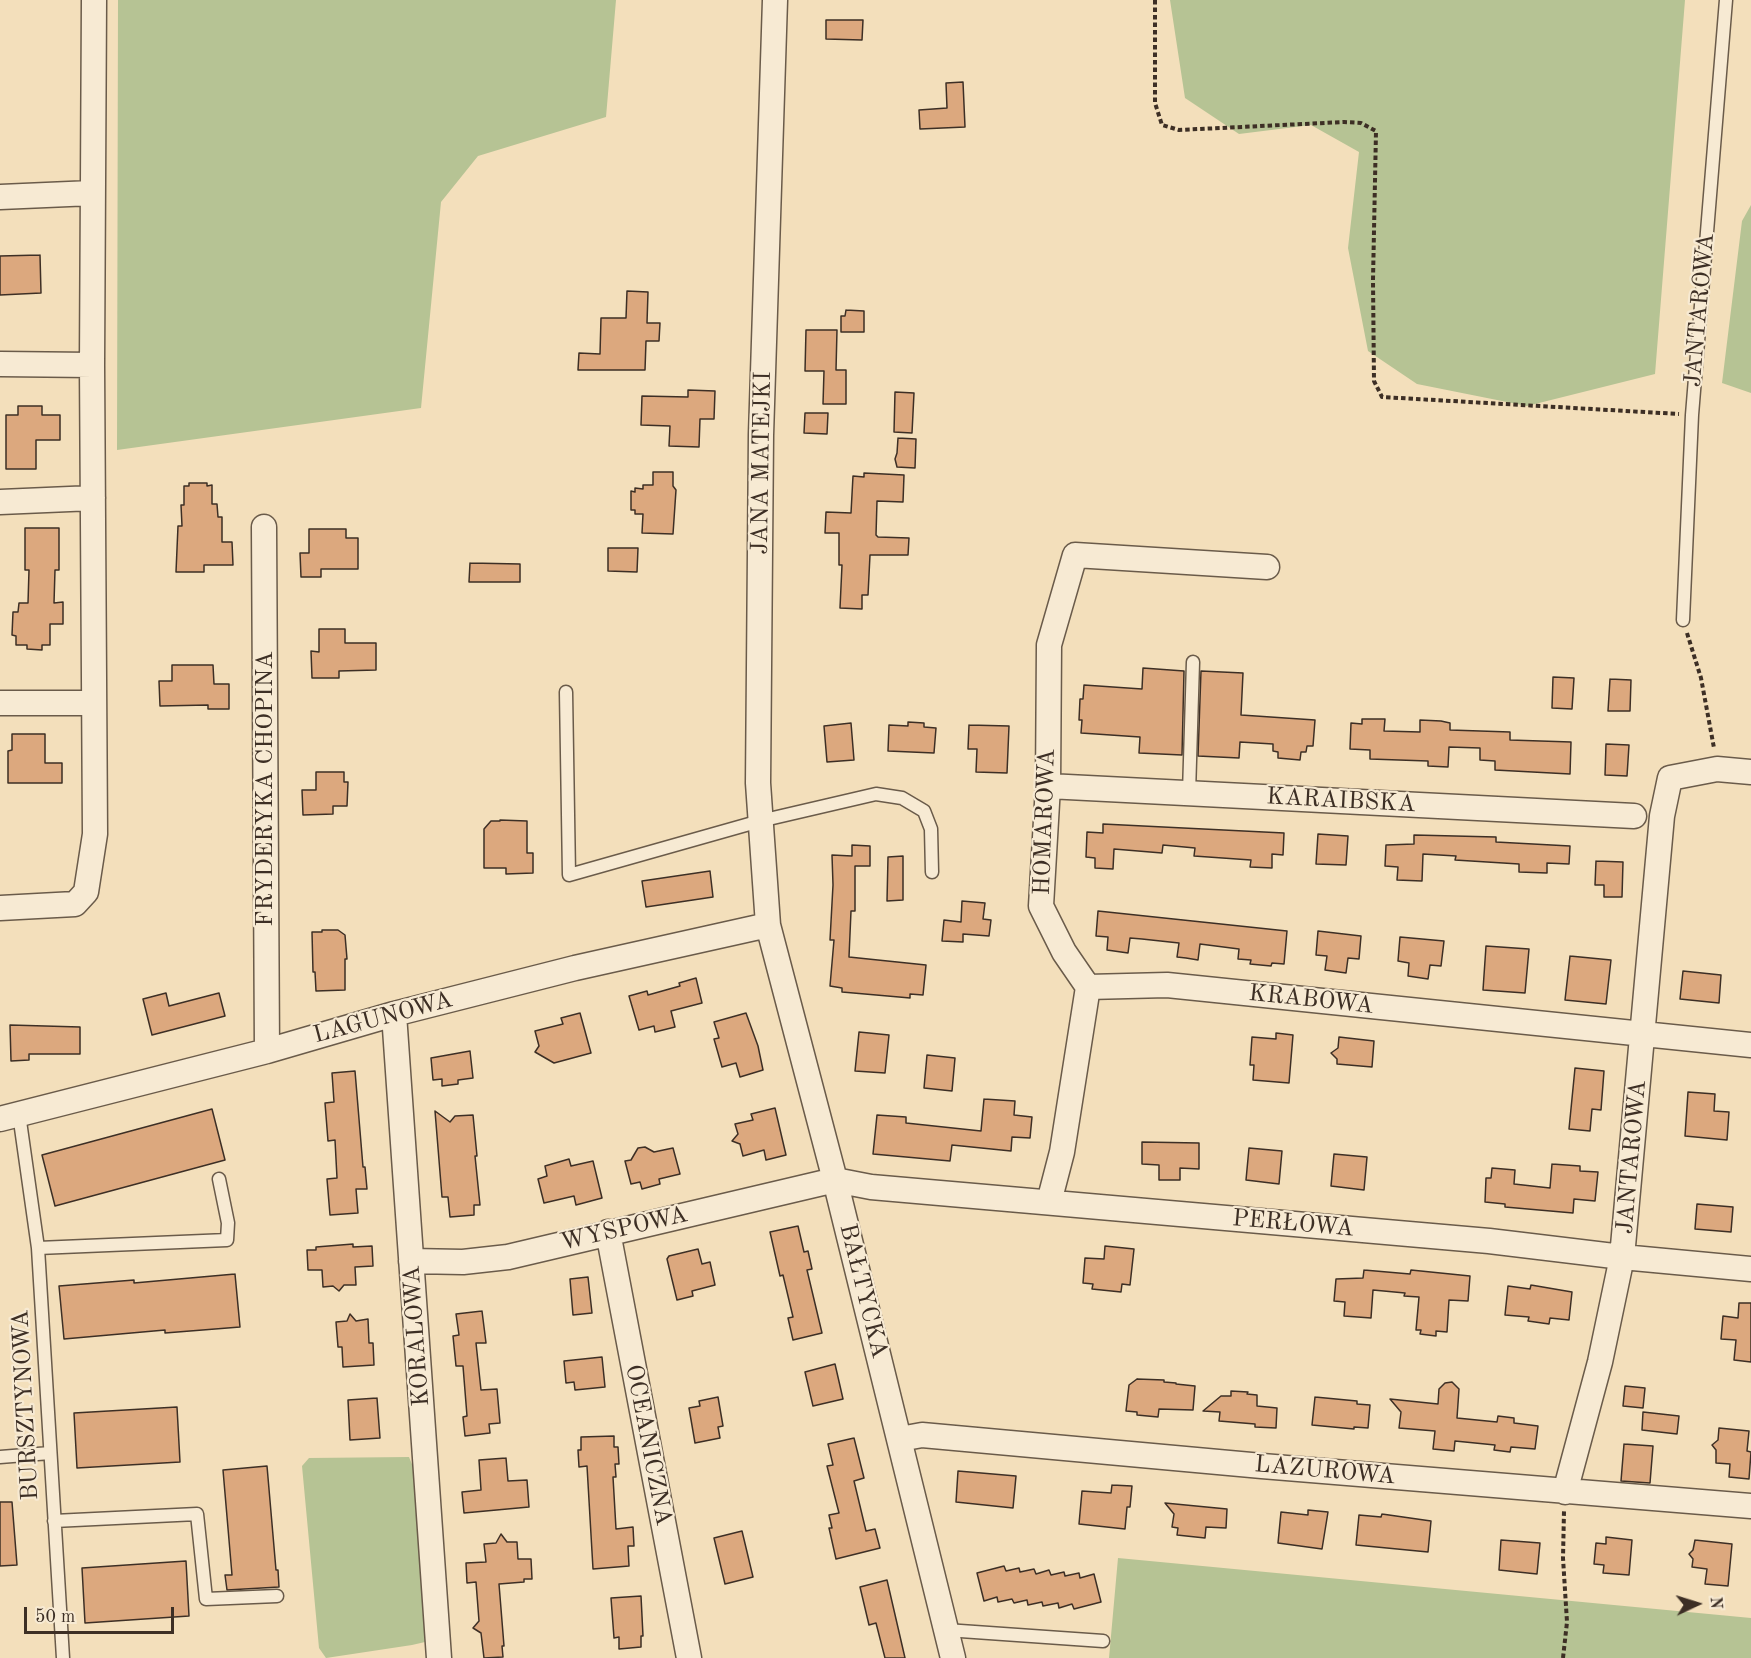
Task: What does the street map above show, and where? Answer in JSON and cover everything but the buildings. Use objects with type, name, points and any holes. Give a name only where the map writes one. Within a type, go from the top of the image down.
[{"type":"street","points":[[0,908],[75,904],[86,892],[95,834],[92,365],[94,0]]},
{"type":"street","name":"JANA MATEJKI","points":[[768,925],[758,771],[761,435],[775,0]]},
{"type":"street","points":[[0,197],[92,193]]},
{"type":"street","points":[[0,364],[92,365]]},
{"type":"street","points":[[0,501],[93,498]]},
{"type":"street","name":"FRYDERYKA CHOPINA","points":[[264,527],[267,1050]]},
{"type":"street","name":"HOMAROWA","points":[[1088,987],[1064,952],[1041,906],[1048,786],[1049,645],[1075,555],[1267,567]]},
{"type":"street","points":[[0,703],[94,703]]},
{"type":"street","points":[[1717,769],[1751,772]]},
{"type":"street","name":"JANTAROWA","points":[[1565,1492],[1600,1362],[1622,1257],[1662,816],[1670,778],[1717,769]]},
{"type":"street","name":"KARAIBSKA","points":[[1048,786],[1634,816]]},
{"type":"street","name":"LAGUNOWA","points":[[10,1116],[575,968],[768,925]]},
{"type":"street","name":"BAŁTYCKA","points":[[768,925],[835,1180],[953,1658]]},
{"type":"street","name":"KRABOWA","points":[[1088,987],[1167,985],[1751,1045]]},
{"type":"street","points":[[1049,1202],[1062,1152],[1088,987]]},
{"type":"street","name":"KORALOWA","points":[[394,1014],[439,1658]]},
{"type":"street","name":"PERŁOWA","points":[[835,1180],[871,1187],[1489,1241],[1751,1269]]},
{"type":"street","name":"WYSPOWA","points":[[411,1261],[463,1262],[508,1257],[835,1180]]},
{"type":"street","name":"OCEANICZNA","points":[[608,1232],[689,1658]]},
{"type":"street","name":"LAZUROWA","points":[[900,1439],[922,1435],[1565,1492],[1751,1506]]},
{"type":"lane","name":"JANTAROWA","points":[[1683,620],[1692,415],[1726,0]]},
{"type":"lane","points":[[1189,793],[1193,662]]},
{"type":"lane","points":[[566,692],[569,874],[760,821],[876,794],[902,798],[924,811],[931,829],[932,872]]},
{"type":"lane","name":"BURSZTYNOWA","points":[[10,1116],[38,1248],[63,1658]]},
{"type":"lane","points":[[38,1248],[227,1240],[228,1223],[219,1179]]},
{"type":"lane","points":[[0,1457],[50,1453]]},
{"type":"lane","points":[[54,1521],[197,1514],[206,1599],[277,1596]]},
{"type":"lane","points":[[946,1630],[1103,1641]]},
{"type":"path","points":[[1155,0],[1155,103],[1162,125],[1179,130],[1344,122],[1361,123],[1376,131],[1373,280],[1374,381],[1382,397],[1692,415]]},
{"type":"path","points":[[1683,620],[1701,678],[1717,769]]},
{"type":"path","points":[[1563,1658],[1567,1622],[1563,1558],[1565,1492]]},
{"type":"green space","points":[[118,0],[616,0],[606,117],[478,156],[441,202],[421,408],[117,450]]},
{"type":"green space","points":[[1170,0],[1685,0],[1655,374],[1527,406],[1417,384],[1368,351],[1348,248],[1359,152],[1311,125],[1239,134],[1185,98]]},
{"type":"green space","points":[[1751,205],[1751,393],[1722,383],[1742,221]]},
{"type":"green space","points":[[409,1457],[416,1474],[425,1642],[326,1658],[319,1648],[302,1466],[309,1458]]},
{"type":"green space","points":[[1118,1558],[1751,1618],[1751,1658],[1109,1658]]}]
